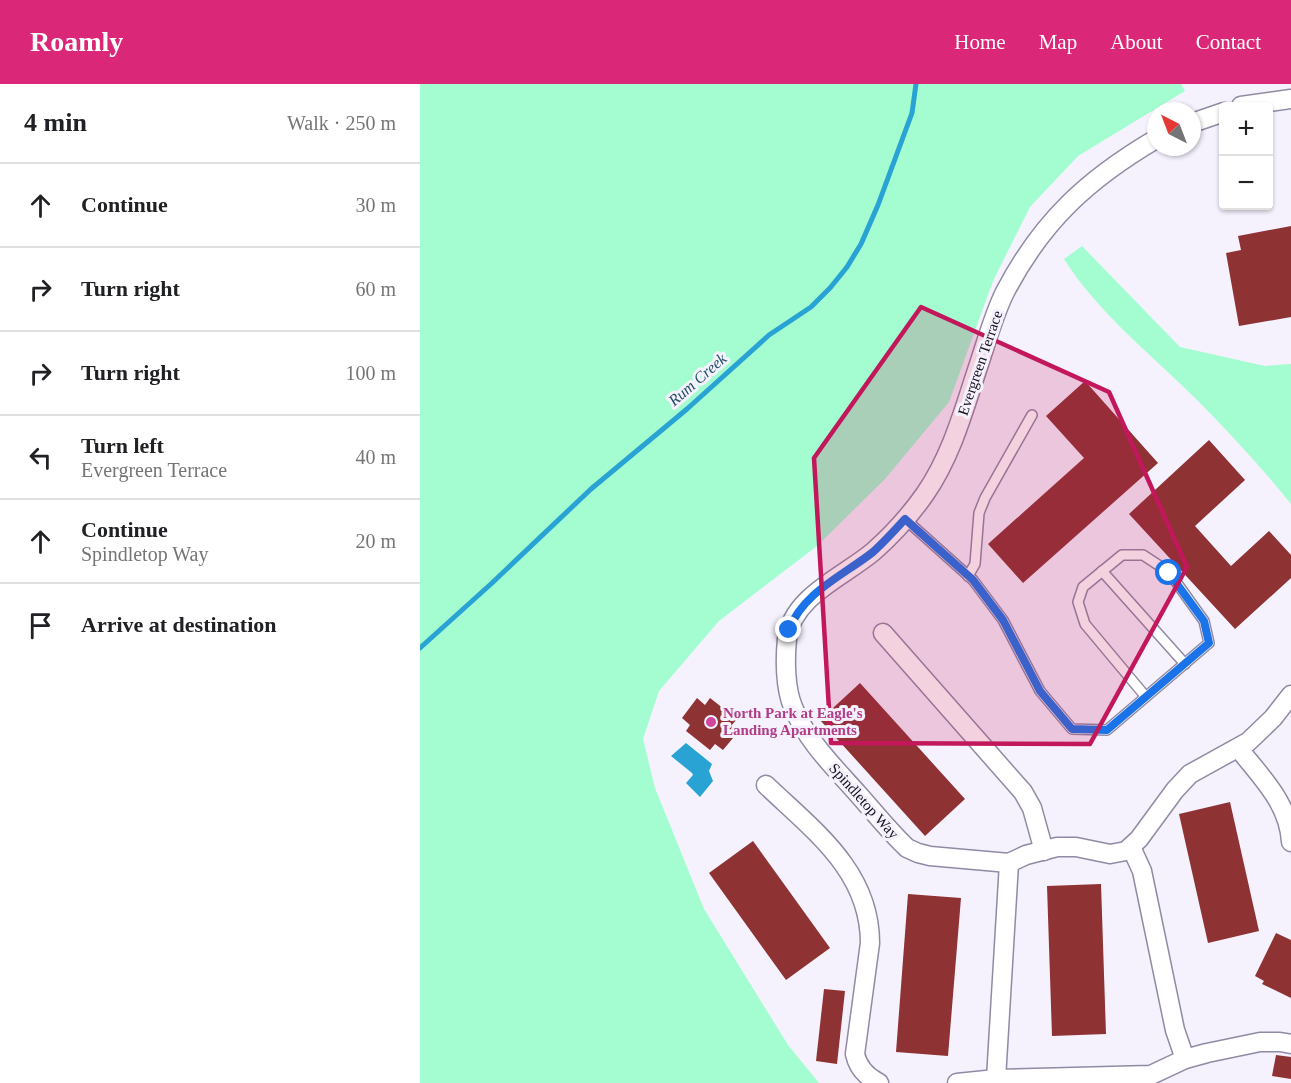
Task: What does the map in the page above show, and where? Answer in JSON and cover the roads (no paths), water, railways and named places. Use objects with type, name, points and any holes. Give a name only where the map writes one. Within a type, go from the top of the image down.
[{"type":"street","points":[[1269,102],[1291,99]]},
{"type":"street","points":[[1201,120],[1219,114]]},
{"type":"street","name":"Evergreen Terrace","points":[[813,596],[874,551],[926,494],[948,456],[1005,293],[1032,246],[1059,212],[1088,184],[1147,144]]},
{"type":"street","name":"Spindletop Way","points":[[813,596],[792,620],[787,640],[788,686],[792,705],[805,731],[828,760],[907,848],[930,856],[1009,863],[1026,855],[1067,846],[1110,854],[1126,851],[1131,847]]},
{"type":"street","points":[[883,633],[1023,792],[1036,817],[1044,851]]},
{"type":"street","points":[[1185,1059],[1175,1030],[1142,871],[1131,847],[1190,774],[1239,749],[1273,718],[1291,695]]},
{"type":"street","points":[[1239,749],[1265,780],[1283,808],[1288,821],[1291,842]]},
{"type":"street","points":[[766,785],[838,856],[864,898],[870,926],[870,943],[855,1054],[861,1069],[872,1080],[879,1083]]},
{"type":"street","points":[[996,1079],[1009,863]]},
{"type":"street","points":[[957,1083],[996,1079],[1151,1075],[1185,1059],[1260,1042],[1291,1044]]},
{"type":"lane","points":[[968,576],[975,564],[979,513],[985,498],[1032,415]]},
{"type":"lane","points":[[905,519],[968,576],[1003,620],[1040,691],[1072,729],[1107,730],[1146,697],[1185,664],[1209,643],[1204,621],[1169,573],[1143,555],[1122,555],[1083,587],[1078,602],[1086,624],[1146,697]]},
{"type":"lane","points":[[1102,571],[1185,664]]},
{"type":"water","points":[[686,743],[712,764],[709,771],[713,781],[700,797],[686,783],[693,775],[692,773],[671,756]]},
{"type":"waterway","name":"Rum Creek","points":[[420,648],[591,489],[687,409],[769,335],[811,307],[830,288],[847,267],[861,244],[878,205],[912,113],[916,84]]},
{"type":"place","name":"North Park at Eagle's Landing Apartments","points":[[711,722]]}]
